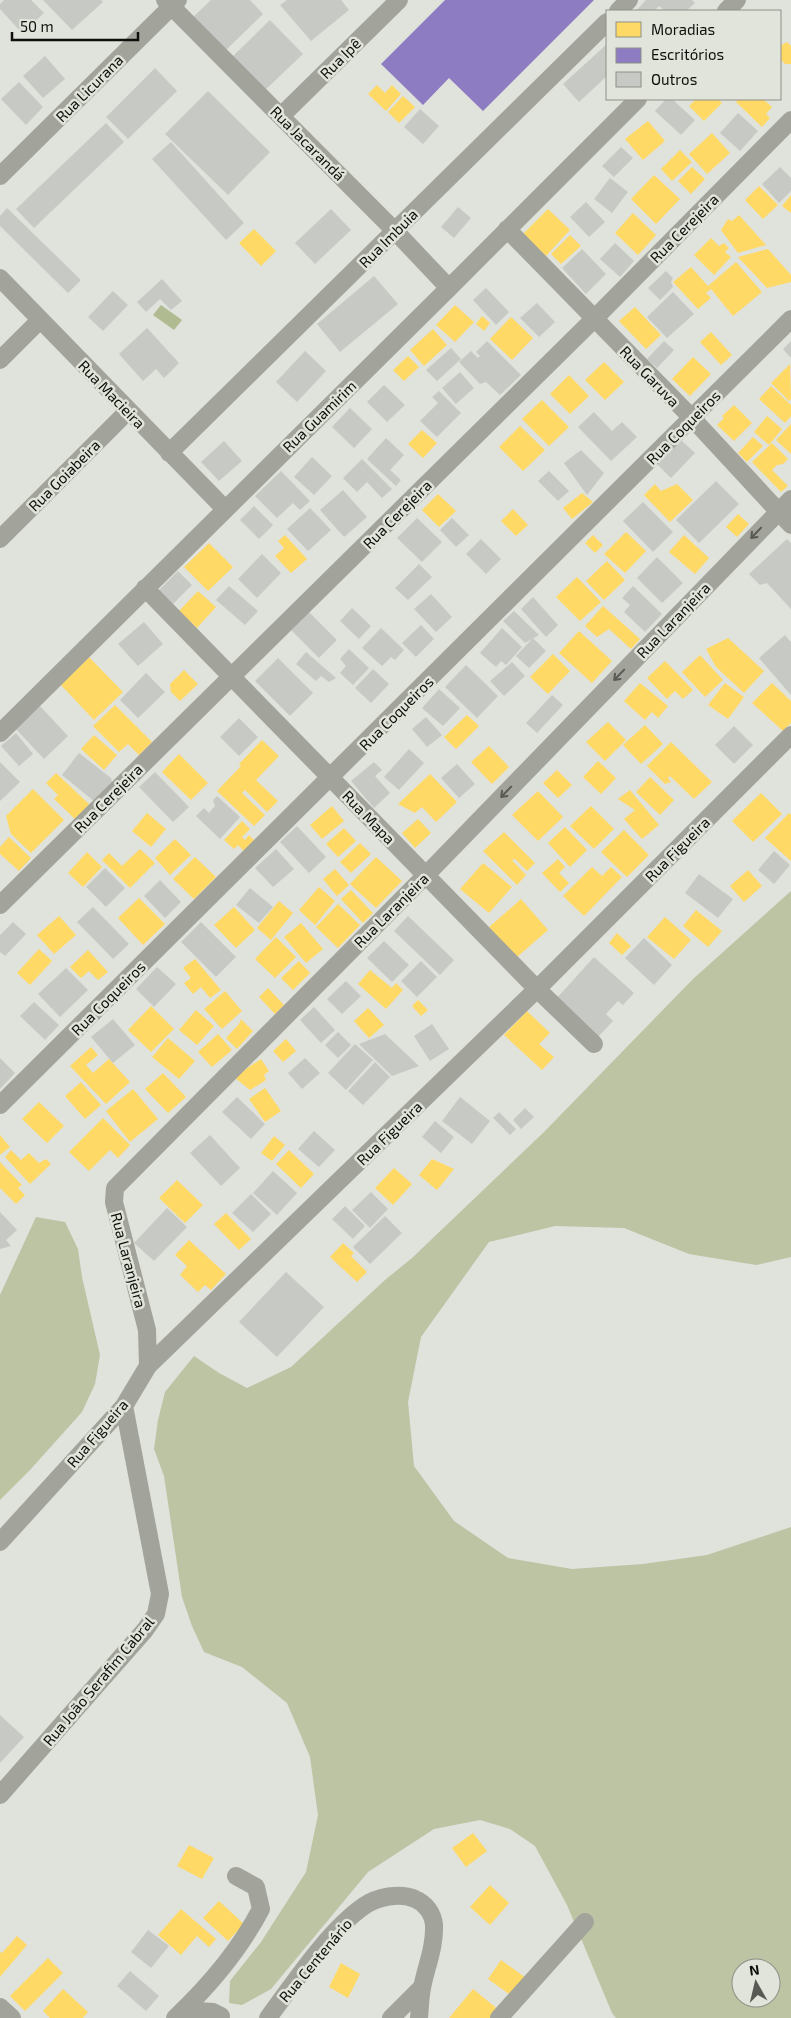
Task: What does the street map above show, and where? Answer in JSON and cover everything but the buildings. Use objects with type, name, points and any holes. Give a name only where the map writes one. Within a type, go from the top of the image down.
[{"type":"street","name":"Rua Ipê","points":[[281,116],[399,0]]},
{"type":"street","points":[[619,10],[629,0]]},
{"type":"street","points":[[727,10],[737,0]]},
{"type":"street","name":"Rua Jacarandá","points":[[172,2],[449,288]]},
{"type":"street","name":"Rua Licurana","points":[[0,176],[172,2]]},
{"type":"street","name":"Rua Imbuia","points":[[169,453],[606,23]]},
{"type":"street","name":"Rua Guamirim","points":[[0,733],[637,100]]},
{"type":"street","name":"Rua Cerejeira","points":[[0,905],[594,318],[791,120]]},
{"type":"street","name":"Rua Garuva","points":[[507,229],[692,418],[791,525]]},
{"type":"street","name":"Rua Macieira","points":[[0,278],[225,509]]},
{"type":"street","points":[[0,360],[40,320]]},
{"type":"street","name":"Rua Coqueiros","points":[[0,1105],[791,320]]},
{"type":"street","name":"Rua Goiabeira","points":[[0,539],[128,411]]},
{"type":"street","name":"Rua Laranjeira","points":[[148,1366],[147,1330],[114,1202],[115,1188],[426,876],[791,499]]},
{"type":"street","name":"Rua Mapa","points":[[145,588],[426,876],[594,1044]]},
{"type":"street","name":"Rua Figueira","points":[[0,1542],[124,1406],[148,1366],[538,989],[791,735]]},
{"type":"street","name":"Rua João Serafim Cabral","points":[[0,1795],[145,1630],[156,1614],[160,1594],[124,1406]]},
{"type":"street","points":[[179,2014],[249,1932],[261,1909],[256,1887],[236,1876]]},
{"type":"street","name":"Rua Centenário","points":[[268,2018],[301,1974],[344,1924],[373,1900],[388,1897],[414,1898],[430,1911],[434,1924],[430,1964],[422,1987],[419,2018]]},
{"type":"street","points":[[499,2018],[585,1922]]},
{"type":"street","points":[[391,2018],[422,1987]]},
{"type":"street","points":[[0,2007],[12,2018]]},
{"type":"street","points":[[179,2014],[212,2012],[221,2016],[220,2018]]},
{"type":"shaded area","points":[[161,305],[182,320],[174,330],[153,315]]},
{"type":"shaded area","points":[[791,891],[791,1257],[756,1265],[689,1254],[624,1228],[555,1226],[489,1242],[421,1337],[408,1402],[414,1466],[454,1521],[508,1558],[572,1569],[643,1564],[707,1555],[791,1527],[791,2018],[616,2018],[612,2013],[567,1905],[535,1846],[510,1829],[480,1820],[434,1829],[368,1872],[271,1989],[242,2005],[229,2003],[230,1981],[261,1942],[306,1872],[318,1815],[310,1757],[287,1703],[242,1667],[204,1652],[192,1626],[182,1597],[164,1476],[154,1449],[158,1420],[165,1392],[194,1356],[219,1373],[247,1388],[291,1367],[385,1280],[412,1258],[544,1132],[693,979]]},
{"type":"shaded area","points":[[36,1217],[65,1222],[78,1249],[82,1277],[100,1355],[95,1384],[82,1412],[0,1500],[0,1295]]}]
